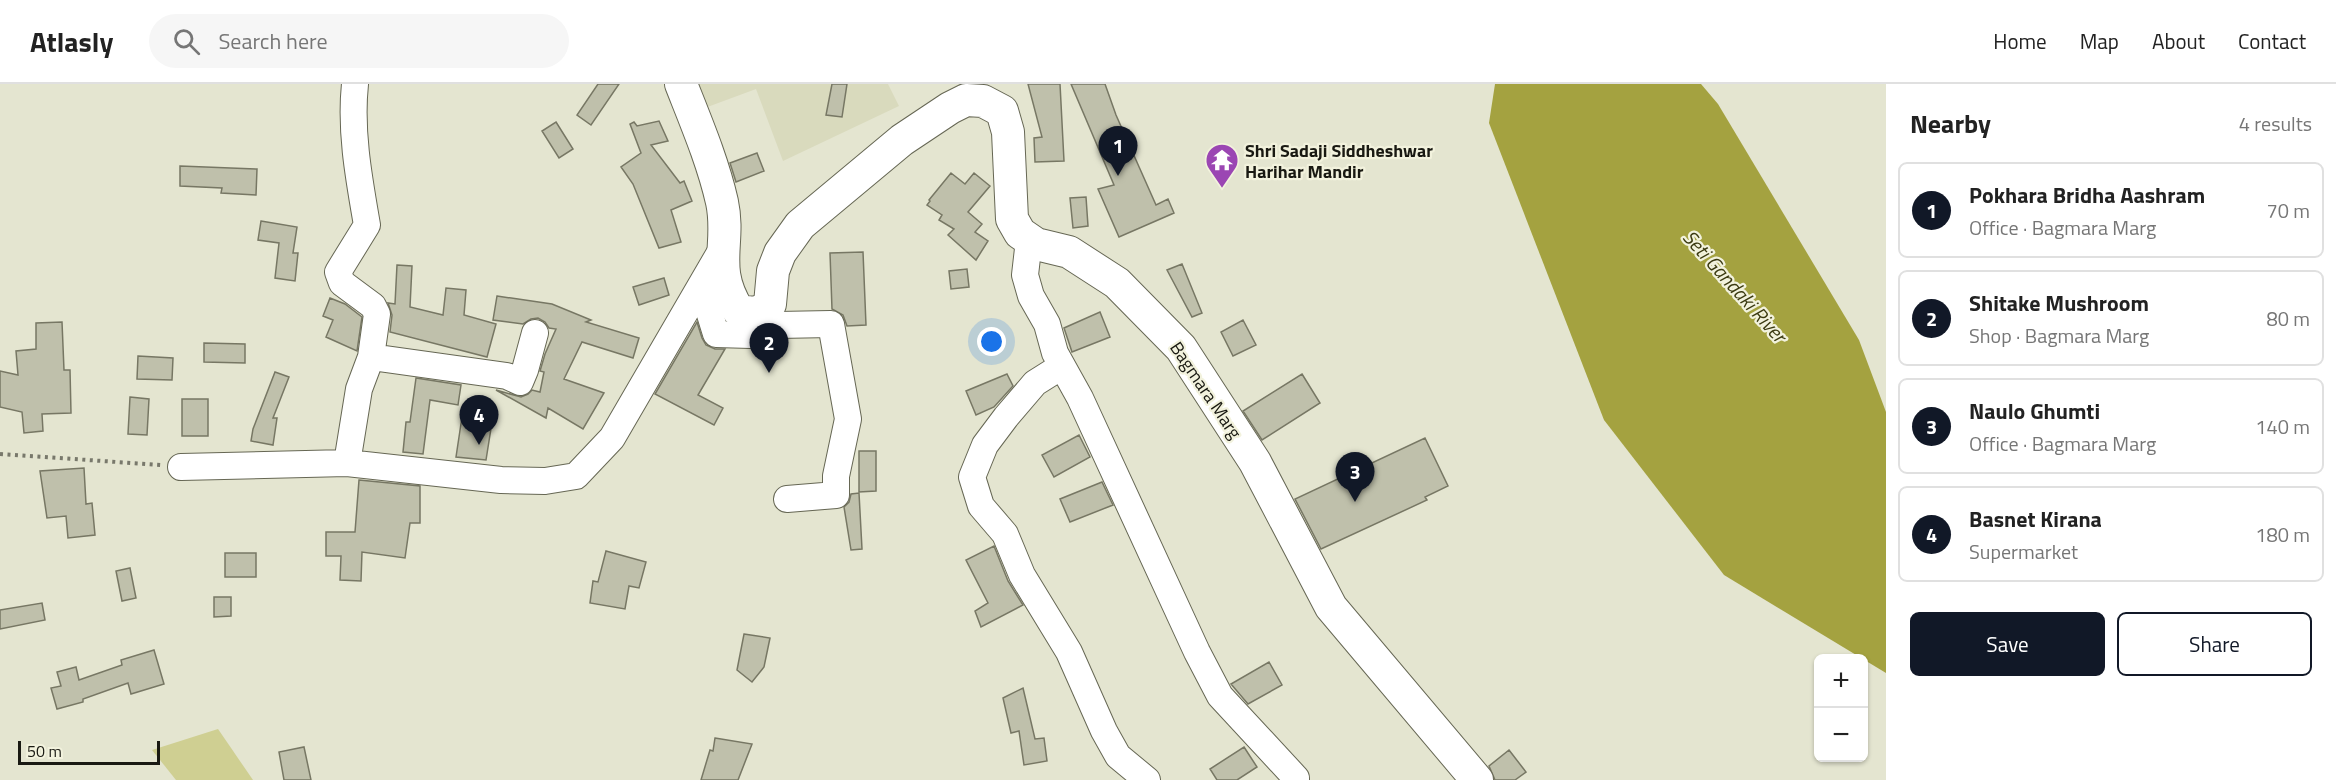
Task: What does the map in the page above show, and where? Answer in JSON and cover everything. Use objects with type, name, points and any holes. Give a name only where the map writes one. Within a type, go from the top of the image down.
[{"type":"main road","points":[[681,84],[699,128],[722,203],[723,275],[729,296],[738,310],[750,313],[762,312],[770,304],[773,271],[780,253],[800,225],[902,140],[966,100],[983,101],[1002,111],[1008,132],[1012,219],[1020,233],[1029,240]]},
{"type":"main road","name":"Bagmara Marg","points":[[1029,240],[1036,244],[1069,252],[1118,283],[1181,348],[1255,462],[1331,607],[1477,780]]},
{"type":"street","points":[[346,463],[359,389],[371,357],[377,314],[373,306],[342,283],[338,272],[367,225],[356,157],[355,84]]},
{"type":"street","points":[[1029,240],[1025,275],[1031,296],[1047,324],[1055,353],[1080,398],[1197,652],[1220,696],[1296,780]]},
{"type":"street","points":[[181,467],[346,463],[501,480],[545,480],[576,476],[612,438],[722,249]]},
{"type":"street","points":[[722,249],[708,308],[716,334],[751,335],[778,325],[831,324],[848,419],[836,476],[836,495],[787,499]]},
{"type":"street","points":[[371,357],[507,376],[520,382],[535,333]]},
{"type":"street","points":[[1062,366],[1035,383],[1006,417],[985,445],[972,477],[981,506],[1005,534],[1022,575],[1069,652],[1104,731],[1118,756],[1147,780]]},
{"type":"path","points":[[0,454],[181,467]]},
{"type":"shaded area","points":[[694,84],[888,84],[899,106],[783,161],[756,89],[702,109]]},
{"type":"green space","points":[[218,729],[253,780],[176,780],[152,750]]},
{"type":"water","name":"Seti Gandaki River","points":[[1495,84],[1701,84],[1718,104],[1859,340],[1886,412],[1886,673],[1868,662],[1868,654],[1855,654],[1724,575],[1604,420],[1489,123]]},
{"type":"building","points":[[598,84],[619,84],[591,125],[577,115]]},
{"type":"building","points":[[832,84],[847,84],[842,117],[826,115]]},
{"type":"building","points":[[1028,84],[1060,84],[1064,161],[1035,162],[1034,138],[1042,137]]},
{"type":"building","points":[[1071,84],[1105,84],[1116,115],[1156,205],[1168,199],[1174,213],[1119,237],[1098,189],[1114,185]]},
{"type":"building","points":[[659,121],[668,141],[651,145],[680,183],[684,181],[692,201],[671,210],[681,242],[659,248],[633,184],[621,167],[641,153],[630,124],[634,122],[637,126]]},
{"type":"building","points":[[556,122],[573,149],[559,158],[542,131]]},
{"type":"building","points":[[757,153],[764,171],[736,182],[730,163]]},
{"type":"building","points":[[180,166],[257,169],[256,195],[221,193],[222,188],[180,186]]},
{"type":"building","points":[[951,173],[965,184],[974,173],[990,186],[968,212],[982,224],[975,232],[988,241],[976,260],[948,235],[954,229],[939,220],[942,215],[927,205]]},
{"type":"building","points":[[1086,197],[1088,226],[1073,228],[1070,198]]},
{"type":"building","points":[[261,221],[297,227],[293,253],[298,253],[295,281],[275,278],[279,243],[258,240]]},
{"type":"building","points":[[863,252],[866,325],[847,326],[843,315],[832,309],[830,253]]},
{"type":"building","points":[[1182,264],[1202,313],[1192,317],[1167,270]]},
{"type":"building","points":[[397,265],[412,266],[410,307],[443,315],[446,288],[466,290],[464,315],[496,324],[487,357],[390,332],[392,315],[388,303],[395,304]]},
{"type":"building","points":[[967,269],[969,287],[951,289],[949,271]]},
{"type":"building","points":[[664,278],[669,295],[639,305],[633,287]]},
{"type":"building","points":[[497,296],[552,304],[591,320],[586,322],[639,338],[633,358],[582,342],[564,379],[604,393],[583,429],[548,408],[546,418],[496,390],[521,397],[532,390],[540,392],[544,372],[540,371],[556,329],[549,328],[538,318],[523,324],[493,320]]},
{"type":"building","points":[[330,298],[345,304],[362,317],[357,351],[326,337],[333,320],[323,316]]},
{"type":"building","points":[[1100,312],[1110,337],[1072,352],[1064,328]]},
{"type":"building","points":[[1243,320],[1256,345],[1233,356],[1221,332]]},
{"type":"building","points":[[62,322],[64,370],[70,370],[71,413],[42,414],[43,431],[24,433],[22,412],[0,407],[0,371],[18,375],[16,351],[36,349],[36,323]]},
{"type":"building","points":[[697,322],[706,345],[715,349],[725,349],[698,395],[723,408],[714,425],[655,394]]},
{"type":"building","points":[[204,343],[245,344],[245,363],[204,362]]},
{"type":"building","points":[[138,356],[173,358],[172,380],[137,379]]},
{"type":"building","points":[[275,372],[289,377],[273,418],[277,418],[273,445],[251,441],[253,429]]},
{"type":"building","points":[[1007,374],[1013,386],[994,407],[976,415],[966,391]]},
{"type":"building","points":[[1302,374],[1320,403],[1262,440],[1243,411]]},
{"type":"building","points":[[416,378],[461,385],[458,405],[430,400],[423,454],[403,452],[406,422],[410,422]]},
{"type":"building","points":[[130,397],[149,399],[147,435],[128,434]]},
{"type":"building","points":[[182,399],[208,399],[208,436],[182,436]]},
{"type":"building","points":[[462,417],[492,422],[486,460],[456,457]]},
{"type":"building","points":[[1079,435],[1090,457],[1054,477],[1042,455]]},
{"type":"building","points":[[1425,438],[1448,486],[1425,497],[1427,500],[1321,549],[1295,499]]},
{"type":"building","points":[[859,451],[876,451],[876,491],[859,492]]},
{"type":"building","points":[[84,468],[86,504],[92,503],[95,535],[68,538],[66,516],[47,518],[40,471]]},
{"type":"building","points":[[359,480],[420,486],[420,523],[410,523],[405,558],[362,552],[361,581],[340,580],[341,556],[326,556],[326,532],[355,532]]},
{"type":"building","points":[[1102,482],[1113,505],[1070,522],[1060,499]]},
{"type":"building","points":[[859,493],[862,549],[851,550],[844,507],[849,502],[851,494]]},
{"type":"building","points":[[994,546],[1008,581],[1023,605],[981,627],[975,611],[988,603],[966,560]]},
{"type":"building","points":[[606,551],[646,562],[639,588],[629,586],[625,609],[590,603],[593,581],[598,582]]},
{"type":"building","points":[[225,553],[256,553],[256,577],[225,577]]},
{"type":"building","points":[[130,568],[136,598],[122,601],[116,571]]},
{"type":"building","points":[[214,597],[231,597],[231,616],[214,617]]},
{"type":"building","points":[[42,603],[45,620],[0,629],[0,610]]},
{"type":"building","points":[[744,634],[770,638],[764,667],[752,682],[737,670]]},
{"type":"building","points":[[154,650],[164,684],[131,694],[128,683],[83,699],[83,702],[57,709],[51,688],[61,686],[57,672],[76,667],[79,680],[122,665],[121,660]]},
{"type":"building","points":[[1269,662],[1282,685],[1248,704],[1231,684]]},
{"type":"building","points":[[1023,688],[1035,739],[1044,738],[1047,761],[1024,765],[1019,731],[1011,733],[1003,698]]},
{"type":"building","points":[[715,738],[752,744],[738,780],[701,780],[710,750],[713,751]]},
{"type":"building","points":[[304,747],[311,780],[284,780],[279,752]]},
{"type":"building","points":[[1244,747],[1257,767],[1237,780],[1217,780],[1210,769]]},
{"type":"building","points":[[1509,750],[1526,772],[1515,780],[1495,780],[1489,766]]},
{"type":"place","name":"Pokhara Bridha Aashram","points":[[1118,176]]},
{"type":"place","name":"Shri Sadaji Siddheshwar Harihar Mandir","points":[[1222,189]]},
{"type":"place","name":"Shitake Mushroom","points":[[769,373]]},
{"type":"place","name":"Basnet Kirana","points":[[479,445]]},
{"type":"place","name":"Naulo Ghumti","points":[[1355,502]]}]
